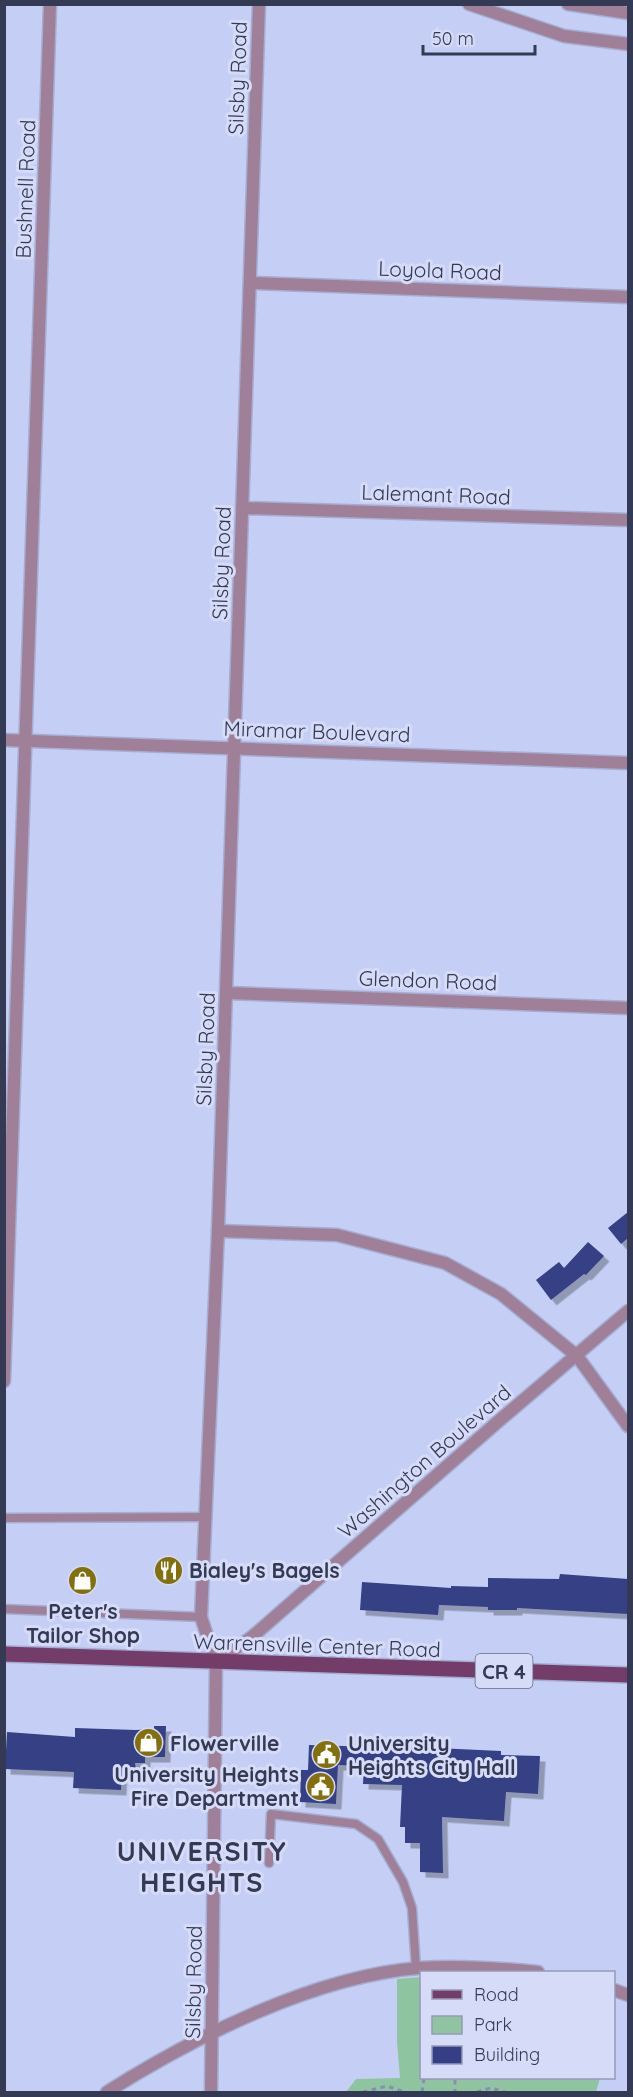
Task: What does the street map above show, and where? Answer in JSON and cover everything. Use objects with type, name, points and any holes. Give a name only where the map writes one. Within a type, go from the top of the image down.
[{"type":"main road","name":"Warrensville Center Road","points":[[4,1654],[216,1663],[628,1675]]},
{"type":"street","name":"Bushnell Road","points":[[4,1381],[50,4]]},
{"type":"street","name":"Silsby Road","points":[[211,2092],[216,1663],[201,1617],[227,993],[259,4]]},
{"type":"street","points":[[469,4],[564,36],[628,44]]},
{"type":"street","points":[[568,4],[628,13]]},
{"type":"street","name":"Loyola Road","points":[[250,283],[628,297]]},
{"type":"street","name":"Lalemant Road","points":[[243,507],[628,520]]},
{"type":"street","name":"Miramar Boulevard","points":[[4,740],[628,763]]},
{"type":"street","name":"Glendon Road","points":[[227,993],[628,1008]]},
{"type":"street","points":[[218,1231],[337,1235],[445,1263],[501,1294],[577,1356],[628,1426]]},
{"type":"street","name":"Washington Boulevard","points":[[216,1663],[254,1636],[628,1311]]},
{"type":"street","points":[[106,2092],[212,2033],[336,1984],[376,1974],[416,1968],[486,1968],[525,1971]]},
{"type":"lane","points":[[4,1518],[205,1517]]},
{"type":"lane","points":[[4,1609],[201,1617]]},
{"type":"lane","points":[[269,1863],[271,1814],[356,1824],[378,1839],[403,1882],[412,1908],[416,1968]]},
{"type":"path","points":[[455,2080],[455,2092]]},
{"type":"path","points":[[363,2092],[387,2086],[404,2092]]},
{"type":"path","points":[[477,2092],[491,2088],[506,2092]]},
{"type":"green space","points":[[420,1977],[420,2079],[600,2079],[596,2092],[346,2092],[356,2079],[400,2078],[397,2042],[397,1979]]},
{"type":"building","points":[[628,1212],[628,1238],[621,1244],[608,1228]]},
{"type":"building","points":[[588,1242],[604,1256],[586,1275],[584,1274],[551,1300],[536,1280],[559,1262],[564,1268]]},
{"type":"building","points":[[560,1574],[628,1579],[628,1614],[517,1608],[517,1610],[488,1610],[488,1607],[439,1605],[438,1615],[360,1610],[362,1582],[451,1588],[451,1586],[488,1587],[488,1578],[559,1579]]},
{"type":"building","points":[[154,1726],[166,1726],[165,1757],[145,1757],[145,1763],[135,1763],[136,1769],[122,1769],[121,1790],[73,1788],[74,1772],[5,1769],[7,1732],[75,1737],[75,1728],[136,1730],[154,1729]]},
{"type":"building","points":[[376,1742],[393,1742],[393,1746],[501,1751],[501,1755],[540,1756],[538,1794],[506,1792],[504,1821],[442,1817],[443,1873],[420,1872],[420,1843],[405,1843],[405,1827],[400,1827],[402,1785],[363,1784],[364,1766],[338,1765],[336,1804],[300,1802],[301,1770],[308,1770],[309,1745],[376,1747]]},
{"type":"place","name":"Bialey's Bagels","points":[[168,1570]]},
{"type":"place","name":"Peter's Tailor Shop","points":[[83,1580]]},
{"type":"place","name":"Flowerville","points":[[149,1743]]},
{"type":"place","name":"University Heights City Hall","points":[[327,1755]]},
{"type":"place","name":"University Heights Fire Department","points":[[320,1786]]},
{"type":"district","name":"UNIVERSITY HEIGHTS","points":[[202,1866]]}]
